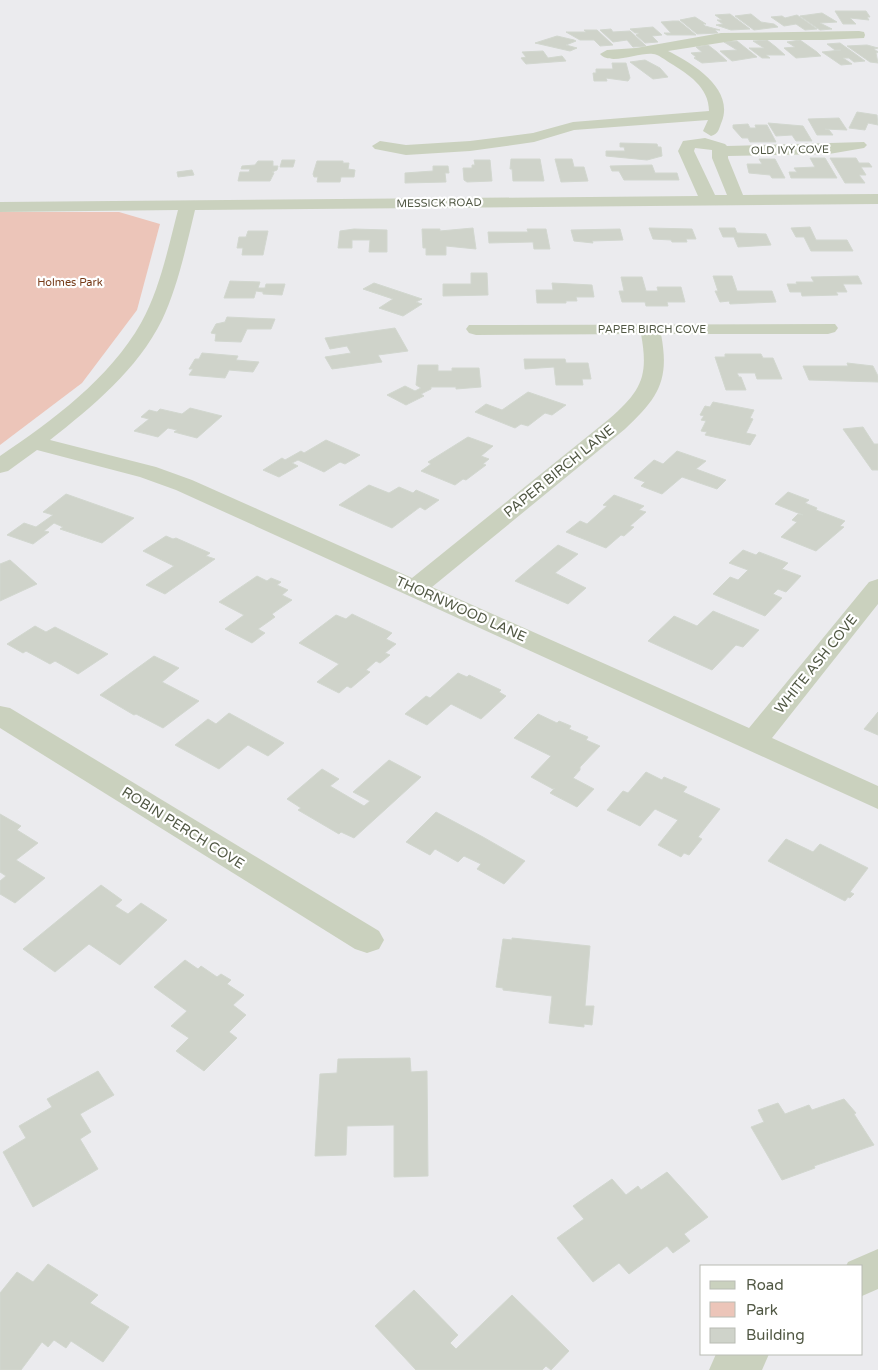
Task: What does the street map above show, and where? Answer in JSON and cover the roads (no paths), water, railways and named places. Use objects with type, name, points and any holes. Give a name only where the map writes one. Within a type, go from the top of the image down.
[{"type":"street","points":[[607,54],[658,51],[682,43],[720,37],[765,34],[859,35]]},
{"type":"street","points":[[658,51],[675,60],[708,83],[714,92],[717,114],[705,143]]},
{"type":"street","points":[[380,146],[412,150],[470,146],[534,137],[573,126],[717,114]]},
{"type":"street","points":[[709,201],[686,151],[688,144],[705,143],[720,147],[720,158],[737,200]]},
{"type":"street","name":"OLD IVY COVE","points":[[721,151],[829,149],[859,145]]},
{"type":"street","name":"MESSICK ROAD","points":[[0,207],[878,199]]},
{"type":"street","points":[[0,466],[34,444],[90,396],[123,360],[150,324],[167,281],[188,206]]},
{"type":"street","name":"PAPER BIRCH COVE","points":[[476,329],[828,328]]},
{"type":"street","name":"PAPER BIRCH LANE","points":[[416,588],[617,424],[643,399],[656,373],[656,361],[650,329]]},
{"type":"street","name":"THORNWOOD LANE","points":[[34,444],[148,472],[184,485],[754,740],[878,798]]},
{"type":"street","name":"WHITE ASH COVE","points":[[754,740],[878,587]]},
{"type":"street","name":"ROBIN PERCH COVE","points":[[0,715],[366,940]]},
{"type":"street","points":[[863,1276],[878,1269]]},
{"type":"street","points":[[730,1370],[747,1355]]},
{"type":"park label","name":"Holmes Park","points":[[70,282]]}]
